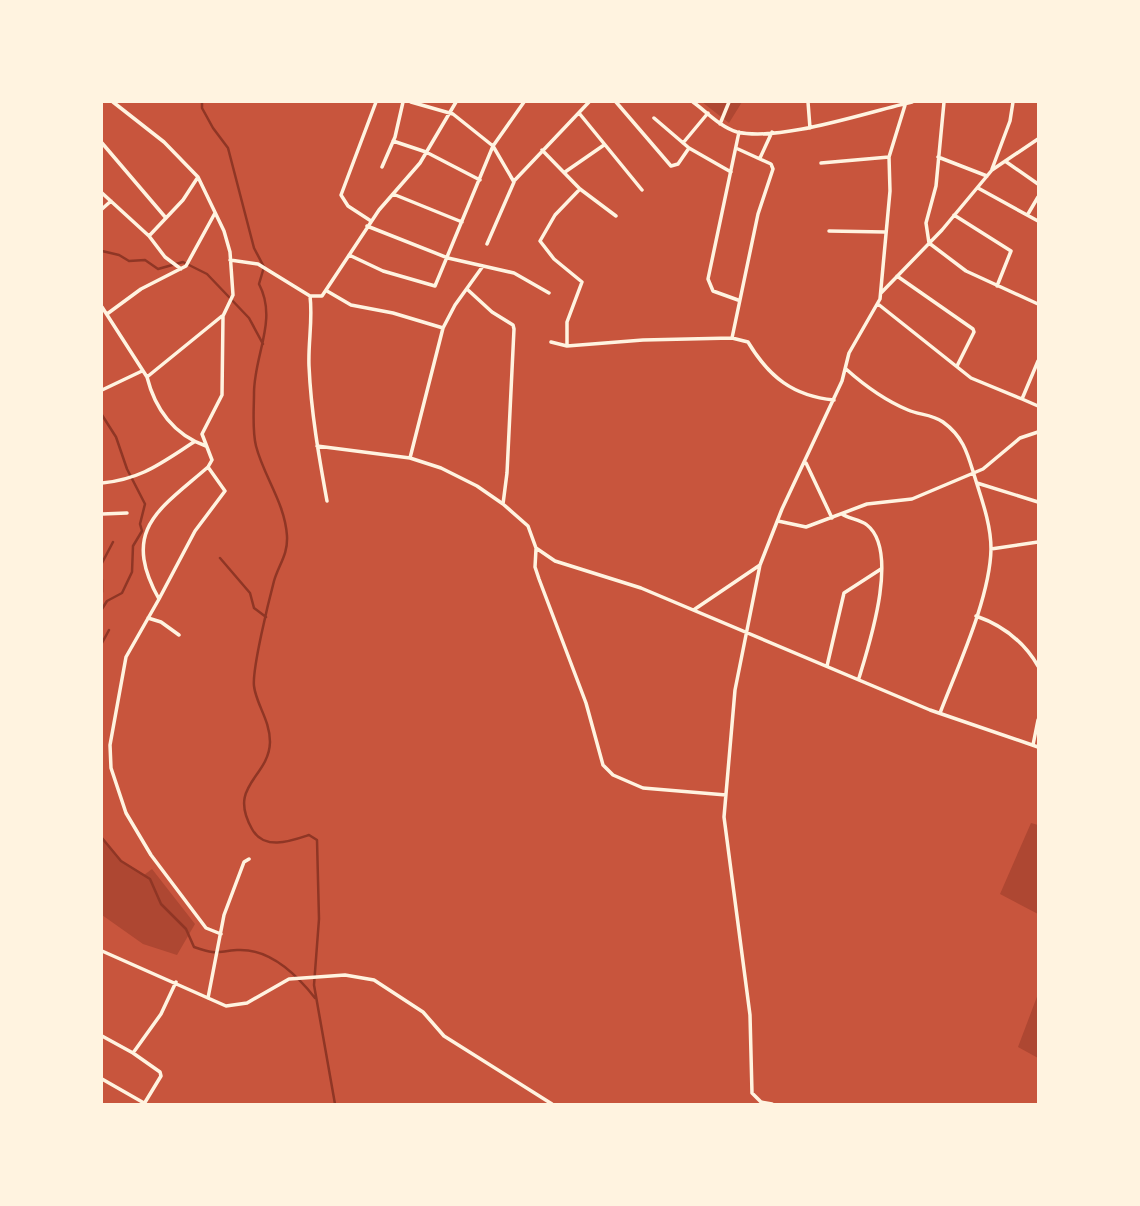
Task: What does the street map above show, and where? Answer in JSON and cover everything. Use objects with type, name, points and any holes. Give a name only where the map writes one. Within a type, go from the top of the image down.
[{"type":"street","points":[[113,102],[164,142],[198,177],[224,231],[230,260],[233,295],[223,316],[222,395],[220,404],[203,428],[206,446],[211,455],[208,467],[167,500],[148,525],[145,567],[159,599]]},
{"type":"street","points":[[371,221],[348,206],[341,195],[365,125],[376,102]]},
{"type":"street","points":[[382,167],[393,141],[402,102]]},
{"type":"street","points":[[411,102],[453,114],[493,146],[513,182]]},
{"type":"street","points":[[230,260],[258,264],[310,296],[322,296],[367,226],[426,152],[456,102]]},
{"type":"street","points":[[349,256],[383,271],[435,286],[493,146],[524,102]]},
{"type":"street","points":[[487,244],[513,182],[589,102]]},
{"type":"street","points":[[616,102],[671,166],[678,164],[689,148]]},
{"type":"street","points":[[693,102],[720,124],[739,132],[810,128],[912,102]]},
{"type":"street","points":[[720,124],[729,102]]},
{"type":"street","points":[[808,102],[810,128]]},
{"type":"street","points":[[882,102],[883,108]]},
{"type":"street","points":[[772,1104],[761,1102],[752,1093],[750,1024],[724,817],[732,714],[745,633],[760,565],[834,400],[849,353],[878,304],[890,191],[889,157],[906,102]]},
{"type":"street","points":[[944,102],[936,186],[926,223],[929,243],[966,271],[1038,304]]},
{"type":"street","points":[[992,170],[1010,121],[1013,102]]},
{"type":"street","points":[[579,113],[642,190]]},
{"type":"street","points":[[683,143],[708,113]]},
{"type":"street","points":[[654,118],[689,148],[731,172]]},
{"type":"street","points":[[738,300],[713,291],[708,279],[738,149],[739,132]]},
{"type":"street","points":[[760,158],[772,132]]},
{"type":"street","points":[[881,293],[929,243],[992,170],[1038,139]]},
{"type":"street","points":[[393,141],[426,152],[480,180]]},
{"type":"street","points":[[102,143],[166,218]]},
{"type":"street","points":[[565,172],[604,145]]},
{"type":"street","points":[[732,338],[738,300],[764,193],[773,169],[771,164],[738,149]]},
{"type":"street","points":[[542,150],[580,189],[616,216]]},
{"type":"street","points":[[821,163],[889,157]]},
{"type":"street","points":[[938,158],[987,176]]},
{"type":"street","points":[[1005,161],[1038,184]]},
{"type":"street","points":[[149,236],[198,177]]},
{"type":"street","points":[[978,188],[1038,221]]},
{"type":"street","points":[[567,346],[567,323],[582,282],[554,259],[540,240],[555,215],[580,189]]},
{"type":"street","points":[[102,193],[149,236],[163,255],[181,269]]},
{"type":"street","points":[[392,194],[462,222]]},
{"type":"street","points":[[1028,214],[1038,197]]},
{"type":"street","points":[[102,209],[111,201]]},
{"type":"street","points":[[107,314],[141,289],[186,266],[215,213]]},
{"type":"street","points":[[954,215],[1011,251],[997,286]]},
{"type":"street","points":[[367,226],[448,258],[514,274],[549,293]]},
{"type":"street","points":[[830,231],[885,232]]},
{"type":"street","points":[[410,458],[443,328],[455,305],[483,266]]},
{"type":"street","points":[[897,276],[973,329],[974,332],[956,367]]},
{"type":"street","points":[[326,290],[351,305],[393,313],[443,328]]},
{"type":"street","points":[[468,290],[492,312],[513,325],[514,329],[507,473],[502,504]]},
{"type":"street","points":[[310,296],[313,319],[309,365],[317,446],[327,501]]},
{"type":"street","points":[[878,304],[971,378],[1038,406]]},
{"type":"street","points":[[102,307],[147,377],[161,412],[183,436],[206,446]]},
{"type":"street","points":[[147,377],[223,316]]},
{"type":"street","points":[[551,342],[567,346],[643,340],[732,338],[748,342],[762,363],[789,389],[834,400]]},
{"type":"street","points":[[1022,399],[1038,361]]},
{"type":"street","points":[[846,369],[863,386],[904,409],[935,416],[965,444],[989,526],[991,549],[976,616],[940,714]]},
{"type":"street","points":[[102,390],[142,371]]},
{"type":"street","points":[[778,521],[799,527],[875,502],[912,499],[945,487],[992,462],[1020,438],[1038,432]]},
{"type":"street","points":[[102,483],[147,473],[194,442]]},
{"type":"street","points":[[317,446],[410,458],[478,486],[528,526],[536,548],[535,567],[586,703],[603,765],[613,775],[643,788],[726,795]]},
{"type":"street","points":[[806,463],[832,518]]},
{"type":"street","points":[[208,467],[225,491],[195,531],[124,664],[110,745],[111,768],[122,804],[151,855],[206,928],[221,933]]},
{"type":"street","points":[[977,483],[1038,502]]},
{"type":"street","points":[[102,514],[127,513]]},
{"type":"street","points":[[842,514],[866,524],[873,532],[881,569],[877,618],[859,678]]},
{"type":"street","points":[[991,549],[1038,542]]},
{"type":"street","points":[[536,548],[569,567],[641,588],[940,714],[1038,747]]},
{"type":"street","points":[[695,609],[760,565]]},
{"type":"street","points":[[827,666],[844,593],[881,569]]},
{"type":"street","points":[[976,616],[1002,628],[1030,652],[1038,666]]},
{"type":"street","points":[[147,618],[161,622],[179,635]]},
{"type":"street","points":[[1033,745],[1038,720]]},
{"type":"street","points":[[208,999],[228,903],[244,862],[249,859]]},
{"type":"street","points":[[102,951],[226,1006],[247,1003],[289,979],[345,975],[374,980],[423,1012],[444,1036],[552,1104]]},
{"type":"street","points":[[133,1053],[161,1014],[176,982]]},
{"type":"street","points":[[102,1036],[133,1053],[160,1072],[161,1076],[145,1104],[102,1079]]},
{"type":"shaded area","points":[[702,102],[742,102],[729,123]]},
{"type":"shaded area","points":[[1031,823],[1038,825],[1038,914],[1000,894]]},
{"type":"shaded area","points":[[102,838],[121,861],[144,875],[152,869],[195,924],[177,955],[143,944],[102,915]]},
{"type":"shaded area","points":[[1038,994],[1038,1058],[1018,1047]]},
{"type":"waterway","points":[[202,102],[202,108],[213,128],[228,148],[254,248],[264,267],[259,284],[264,297],[266,324],[255,379],[254,433],[256,446],[282,512],[287,536],[285,554],[274,581],[265,618],[254,677],[255,693],[268,726],[270,742],[268,754],[251,782],[244,802],[252,829],[263,840],[278,843],[309,835],[317,840],[319,919],[314,985],[335,1104]]},
{"type":"waterway","points":[[102,251],[119,255],[129,261],[145,260],[158,269],[183,262],[207,274],[249,318],[263,344]]},
{"type":"waterway","points":[[102,415],[116,437],[127,469],[145,504],[140,524],[142,531],[133,546],[132,572],[122,593],[107,601],[102,609]]},
{"type":"waterway","points":[[102,563],[113,542]]},
{"type":"waterway","points":[[220,558],[250,593],[254,608],[266,617]]},
{"type":"waterway","points":[[102,580],[102,592]]},
{"type":"waterway","points":[[102,643],[109,630]]},
{"type":"waterway","points":[[102,838],[121,861],[150,879],[161,904],[186,929],[194,947],[212,952],[237,950],[261,953],[291,972],[315,998]]}]
